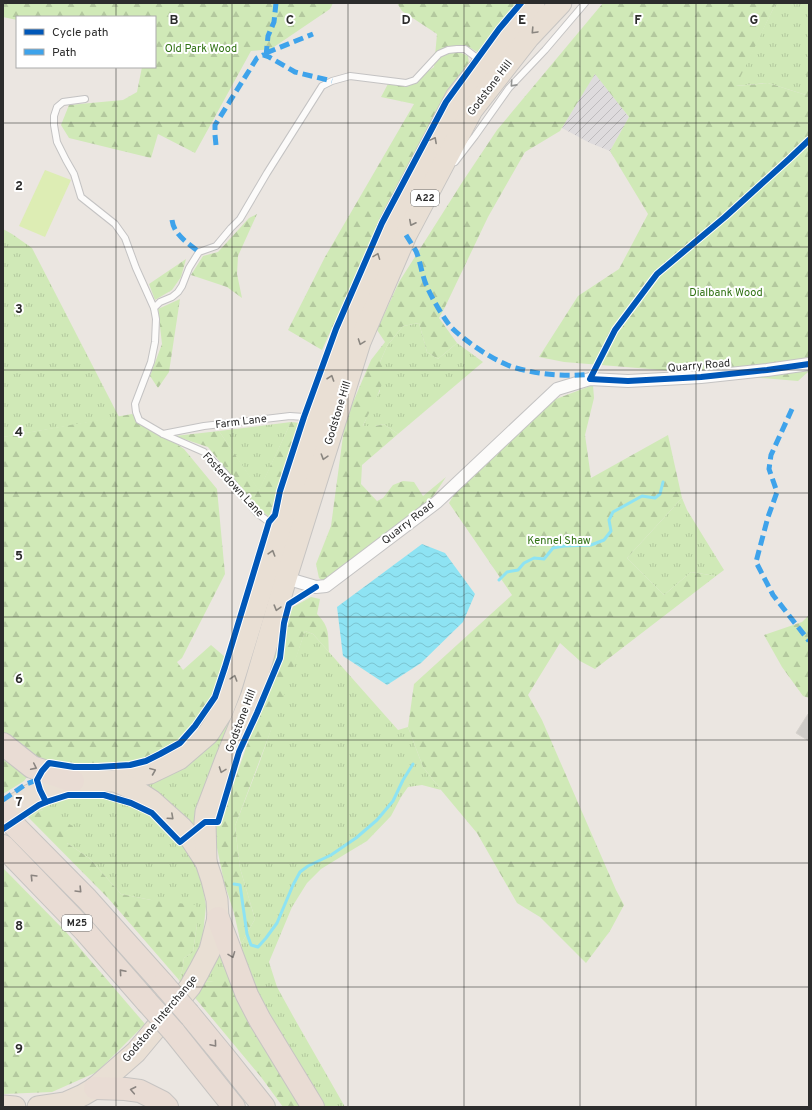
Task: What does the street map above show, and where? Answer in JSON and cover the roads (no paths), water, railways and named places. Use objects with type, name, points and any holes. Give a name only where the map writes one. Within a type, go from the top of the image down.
[{"type":"highway","name":"Godstone Hill","points":[[115,781],[150,773],[179,759],[208,734],[222,712],[230,691],[280,526],[318,415],[348,330],[391,221],[456,97],[484,64],[516,22],[534,3]]},
{"type":"highway","name":"Godstone Hill","points":[[206,862],[206,812],[252,695],[286,578],[360,342],[406,235],[472,110],[529,37],[561,3]]},
{"type":"highway","points":[[3,744],[32,767],[73,781]]},
{"type":"highway","name":"Godstone Interchange","points":[[3,813],[40,790],[73,781],[115,781],[152,801],[189,836],[206,862],[217,900],[218,918],[210,950],[200,971],[190,987],[136,1052],[95,1088],[83,1095],[62,1105],[38,1107]]},
{"type":"highway","name":"M25","points":[[3,813],[92,904],[189,1014],[264,1107]]},
{"type":"highway","name":"M25","points":[[3,846],[84,931],[174,1032],[234,1107]]},
{"type":"highway","points":[[218,918],[247,996],[313,1107]]},
{"type":"highway","points":[[95,1088],[125,1089],[140,1092],[162,1102],[167,1107]]},
{"type":"highway","points":[[3,1106],[15,1107]]},
{"type":"street","name":"Quarry Road","points":[[265,576],[275,575],[316,587],[326,586],[437,502],[557,389],[590,379],[628,381],[701,377],[809,364]]},
{"type":"lane","points":[[453,164],[509,88],[545,50],[585,3]]},
{"type":"lane","points":[[154,308],[160,302],[172,297],[178,292],[189,268],[199,252],[216,246],[240,219],[310,103],[322,86],[332,81],[350,76],[406,83],[415,80],[440,54],[448,50],[465,49],[484,64]]},
{"type":"lane","points":[[85,99],[63,102],[57,107],[54,116],[57,142],[74,174],[81,197],[115,224],[125,238],[136,268],[154,308],[156,319],[155,342],[151,362],[135,404],[139,420],[163,434]]},
{"type":"lane","points":[[429,191],[444,176]]},
{"type":"lane","name":"Farm Lane","points":[[163,434],[204,426],[290,416],[304,417],[318,415]]},
{"type":"lane","name":"Fosterdown Lane","points":[[163,434],[204,452],[224,472],[257,514],[269,522],[280,526]]},
{"type":"water","points":[[422,544],[445,553],[475,594],[463,622],[421,663],[387,685],[343,656],[337,607]]},
{"type":"waterway","points":[[499,580],[507,572],[518,570],[524,563],[534,558],[544,559],[553,548],[591,545],[604,540],[611,531],[609,520],[613,512],[642,496],[655,498],[660,494],[663,482]]},
{"type":"waterway","points":[[234,884],[240,885],[247,934],[251,945],[258,947],[277,923],[300,872],[308,866],[331,855],[356,838],[377,820],[393,801],[413,764]]},
{"type":"park label","name":"Old Park Wood","points":[[201,49]]},
{"type":"park label","name":"Dialbank Wood","points":[[726,293]]},
{"type":"park label","name":"Kennel Shaw","points":[[559,541]]}]
